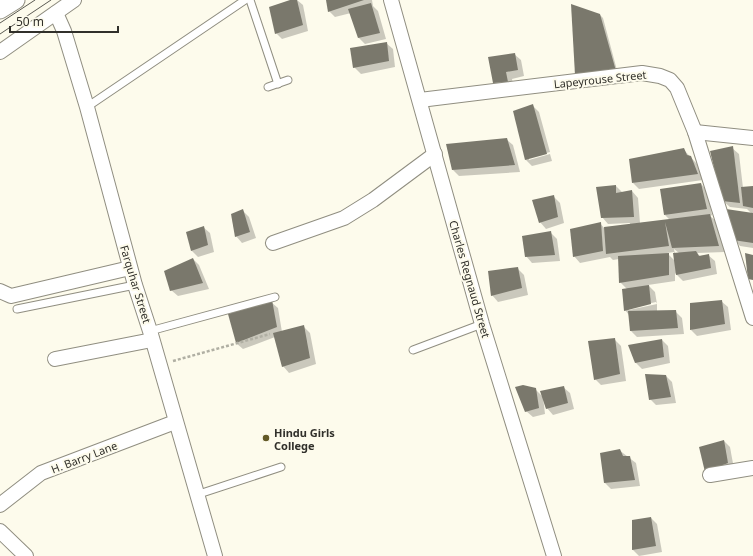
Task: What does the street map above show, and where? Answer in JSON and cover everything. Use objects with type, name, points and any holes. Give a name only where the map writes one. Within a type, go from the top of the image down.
[{"type":"street","points":[[0,10],[16,0]]},
{"type":"street","points":[[0,52],[74,0]]},
{"type":"street","name":"Charles Regnaud Street","points":[[391,0],[482,324],[554,556]]},
{"type":"street","name":"Farquhar Street","points":[[56,13],[64,30],[87,107],[130,268],[215,556]]},
{"type":"street","name":"Lapeyrouse Street","points":[[420,100],[642,73],[660,76],[670,80],[677,88],[695,132],[753,318]]},
{"type":"street","points":[[695,132],[753,138]]},
{"type":"street","points":[[274,243],[344,218],[374,200],[435,154]]},
{"type":"street","points":[[0,291],[11,296],[130,268]]},
{"type":"street","points":[[55,359],[151,335]]},
{"type":"street","name":"H. Barry Lane","points":[[0,505],[41,473],[175,422]]},
{"type":"street","points":[[710,475],[753,468]]},
{"type":"street","points":[[0,531],[26,556]]},
{"type":"lane","points":[[87,107],[246,0]]},
{"type":"lane","points":[[250,0],[278,84]]},
{"type":"lane","points":[[268,87],[288,80]]},
{"type":"lane","points":[[17,309],[135,285]]},
{"type":"lane","points":[[151,335],[275,297]]},
{"type":"lane","points":[[413,350],[482,324]]},
{"type":"lane","points":[[196,495],[281,467]]},
{"type":"path","points":[[159,365],[270,334]]},
{"type":"building","points":[[290,0],[297,0],[303,25],[275,34],[269,7]]},
{"type":"building","points":[[326,0],[364,0],[328,12]]},
{"type":"building","points":[[371,3],[380,33],[358,38],[348,9]]},
{"type":"building","points":[[571,4],[600,14],[616,71],[575,75]]},
{"type":"building","points":[[387,42],[389,61],[353,68],[350,48]]},
{"type":"building","points":[[515,53],[518,70],[506,72],[508,82],[493,83],[488,57]]},
{"type":"building","points":[[533,104],[547,154],[525,160],[513,111]]},
{"type":"building","points":[[507,138],[515,165],[452,170],[446,144]]},
{"type":"building","points":[[733,146],[740,203],[722,201],[710,151]]},
{"type":"building","points":[[684,148],[687,155],[691,156],[698,174],[632,183],[629,159]]},
{"type":"building","points":[[701,183],[707,209],[664,215],[660,189]]},
{"type":"building","points":[[616,185],[616,193],[632,190],[634,217],[601,218],[596,187]]},
{"type":"building","points":[[753,186],[753,208],[743,206],[741,187]]},
{"type":"building","points":[[554,195],[558,217],[539,223],[532,200]]},
{"type":"building","points":[[243,209],[250,232],[235,237],[231,214]]},
{"type":"building","points":[[726,209],[753,213],[753,243],[733,240]]},
{"type":"building","points":[[710,214],[719,246],[672,248],[665,222],[669,246],[606,254],[604,227]]},
{"type":"building","points":[[601,222],[603,251],[573,257],[570,229]]},
{"type":"building","points":[[204,226],[208,245],[191,251],[186,232]]},
{"type":"building","points":[[551,231],[555,255],[525,257],[522,236]]},
{"type":"building","points":[[696,251],[699,256],[709,254],[711,268],[676,275],[673,253]]},
{"type":"building","points":[[669,253],[669,275],[619,283],[618,256]]},
{"type":"building","points":[[745,253],[753,255],[753,280],[748,279]]},
{"type":"building","points":[[193,258],[203,283],[170,291],[164,271]]},
{"type":"building","points":[[518,267],[522,288],[491,296],[488,271]]},
{"type":"building","points":[[649,285],[651,304],[624,311],[622,289]]},
{"type":"building","points":[[272,300],[277,327],[236,343],[228,314]]},
{"type":"building","points":[[722,300],[725,324],[690,330],[690,303]]},
{"type":"building","points":[[676,310],[678,328],[630,331],[628,311]]},
{"type":"building","points":[[304,325],[310,358],[282,367],[273,333]]},
{"type":"building","points":[[615,338],[620,374],[594,380],[588,341]]},
{"type":"building","points":[[662,339],[664,357],[635,363],[628,345]]},
{"type":"building","points":[[645,374],[666,375],[671,397],[649,400]]},
{"type":"building","points":[[523,385],[536,388],[539,408],[525,412],[515,387]]},
{"type":"building","points":[[564,386],[568,403],[546,409],[540,391]]},
{"type":"building","points":[[724,440],[728,463],[705,472],[699,447]]},
{"type":"building","points":[[620,449],[623,456],[630,456],[635,480],[604,483],[600,453]]},
{"type":"building","points":[[651,517],[656,546],[632,550],[632,520]]},
{"type":"tram line","points":[[0,23],[35,0]]},
{"type":"tram line","points":[[0,34],[51,0]]},
{"type":"place","name":"Hindu Girls College","points":[[266,438]]}]
